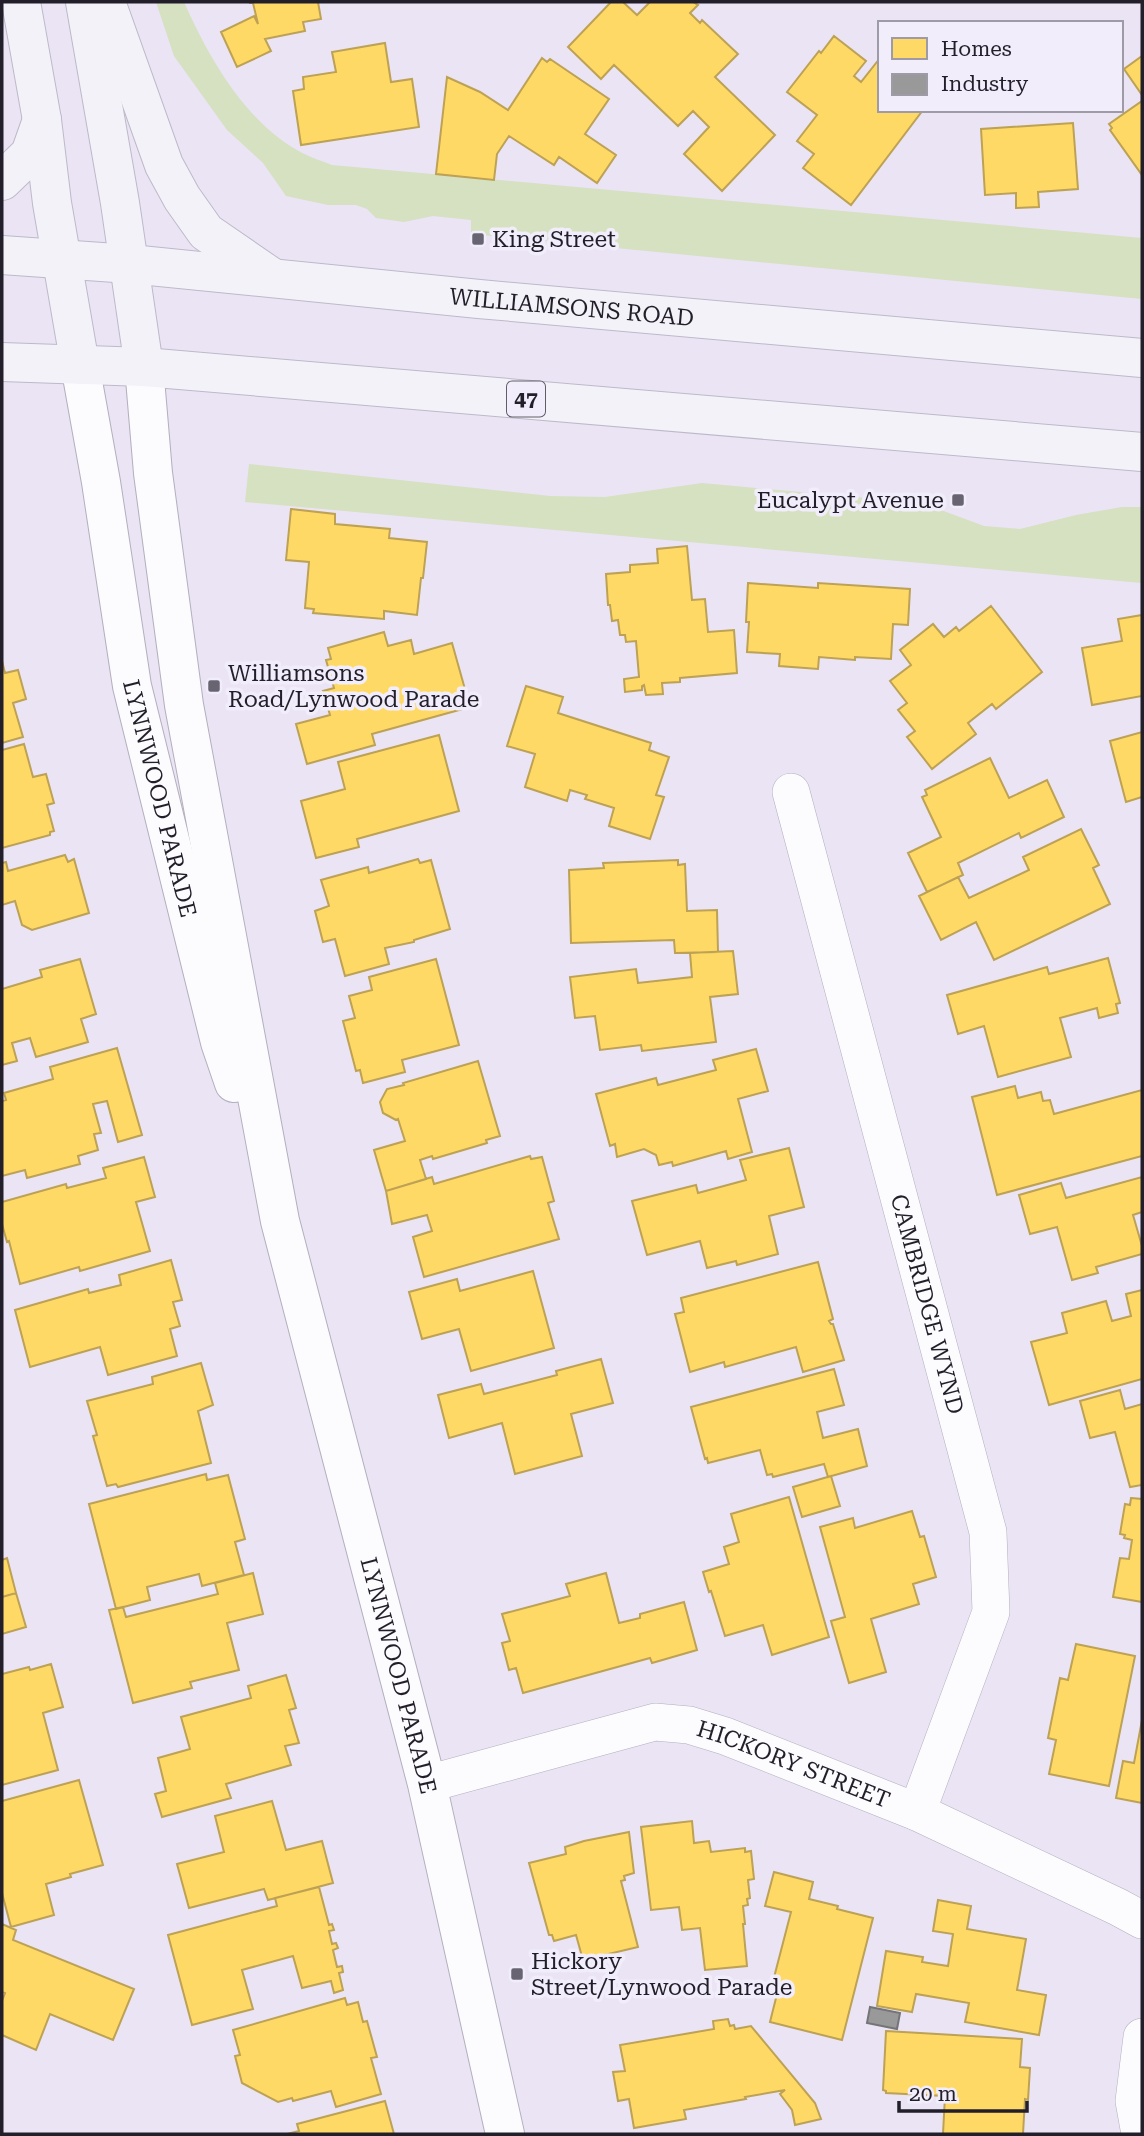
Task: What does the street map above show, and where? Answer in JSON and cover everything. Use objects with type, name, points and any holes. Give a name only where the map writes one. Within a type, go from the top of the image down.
[{"type":"main road","points":[[21,2],[80,365]]},
{"type":"main road","points":[[85,2],[130,264],[144,367]]},
{"type":"main road","points":[[106,2],[164,165],[182,198],[206,232],[275,279]]},
{"type":"main road","points":[[2,181],[30,154],[41,120]]},
{"type":"main road","name":"WILLIAMSONS ROAD","points":[[2,255],[130,264],[479,299],[1142,358]]},
{"type":"main road","name":"47","points":[[2,362],[144,367],[1142,453]]},
{"type":"main road","name":"LYNNWOOD PARADE","points":[[80,365],[132,686],[220,1042],[280,1221],[426,1784],[505,2134]]},
{"type":"main road","name":"LYNNWOOD PARADE","points":[[144,367],[153,473],[184,705],[280,1221]]},
{"type":"street","name":"CAMBRIDGE WYND","points":[[791,792],[988,1532],[991,1612],[917,1812]]},
{"type":"street","name":"HICKORY STREET","points":[[426,1784],[655,1722],[689,1725],[725,1736],[917,1812],[1142,1920]]},
{"type":"street","points":[[1140,2134],[1134,2101],[1142,2038]]},
{"type":"green space","points":[[156,2],[184,2],[216,65],[260,122],[301,152],[332,165],[1142,238],[1142,299],[471,234],[471,220],[433,216],[404,222],[376,218],[367,209],[356,205],[328,205],[286,196],[263,163],[227,130],[174,56]]},
{"type":"green space","points":[[249,464],[550,496],[605,497],[702,483],[922,503],[984,526],[1020,529],[1076,515],[1122,507],[1142,507],[1142,583],[245,502]]},
{"type":"building: Homes","points":[[250,2],[318,2],[321,19],[303,22],[305,31],[265,39],[271,51],[237,67],[221,32],[254,16],[258,24],[253,3]]},
{"type":"building: Homes","points":[[611,2],[623,2],[637,15],[650,2],[693,2],[698,5],[690,13],[700,23],[702,20],[738,54],[715,77],[775,135],[722,191],[684,154],[709,127],[693,111],[678,126],[614,65],[601,79],[568,47]]},
{"type":"building: Homes","points":[[834,36],[866,61],[854,76],[861,82],[878,61],[878,112],[921,112],[851,205],[803,168],[814,154],[797,141],[817,115],[787,92],[819,51],[821,53]]},
{"type":"building: Homes","points":[[385,43],[391,82],[412,79],[419,127],[301,145],[293,91],[304,89],[303,77],[336,72],[332,52]]},
{"type":"building: Homes","points":[[1142,56],[1142,95],[1124,69]]},
{"type":"building: Homes","points":[[542,58],[547,62],[550,59],[609,99],[585,134],[616,155],[597,183],[559,157],[554,165],[509,136],[497,154],[494,180],[436,174],[447,77],[480,92],[508,110]]},
{"type":"building: Homes","points":[[1142,101],[1142,175],[1110,130],[1112,128],[1109,124]]},
{"type":"building: Homes","points":[[1073,123],[1078,189],[1038,192],[1039,207],[1016,208],[1016,193],[985,195],[981,129]]},
{"type":"building: Homes","points":[[291,509],[335,514],[335,524],[390,529],[389,538],[427,542],[417,615],[384,611],[384,619],[313,613],[314,609],[305,608],[309,562],[286,560]]},
{"type":"building: Homes","points":[[687,546],[692,600],[705,599],[708,632],[734,630],[737,673],[680,678],[680,682],[662,683],[663,694],[646,695],[644,685],[642,690],[625,692],[624,679],[639,677],[636,641],[626,642],[625,635],[620,635],[618,620],[612,621],[606,574],[630,572],[630,565],[658,563],[657,549]]},
{"type":"building: Homes","points":[[748,583],[818,588],[818,583],[910,589],[908,625],[893,624],[891,659],[819,657],[818,669],[779,666],[780,654],[747,652]]},
{"type":"building: Homes","points":[[991,606],[1042,672],[996,709],[992,704],[968,723],[976,734],[932,769],[907,737],[915,731],[898,710],[907,703],[890,681],[911,665],[900,650],[933,624],[944,637],[956,627],[959,631]]},
{"type":"building: Homes","points":[[1142,615],[1142,696],[1092,705],[1082,648],[1122,641],[1118,619]]},
{"type":"building: Homes","points":[[384,632],[388,646],[411,640],[414,654],[452,643],[470,707],[372,734],[375,745],[307,764],[296,724],[330,715],[323,691],[334,688],[326,660],[331,659],[328,648]]},
{"type":"building: Homes","points":[[2,661],[5,673],[18,670],[26,699],[13,703],[23,737],[2,743]]},
{"type":"building: Homes","points":[[526,686],[563,697],[558,713],[651,743],[649,750],[669,757],[656,795],[664,797],[650,839],[609,826],[614,808],[585,799],[587,795],[570,790],[567,801],[525,787],[535,754],[507,746]]},
{"type":"building: Homes","points":[[1142,732],[1142,797],[1126,802],[1110,741]]},
{"type":"building: Homes","points":[[439,735],[459,811],[357,839],[359,847],[316,858],[301,801],[345,789],[338,762]]},
{"type":"building: Homes","points":[[24,744],[33,777],[46,774],[54,803],[47,805],[54,831],[50,832],[50,835],[2,848],[2,750]]},
{"type":"building: Homes","points":[[990,758],[1009,798],[1047,780],[1064,817],[1021,838],[1019,833],[958,863],[963,875],[927,892],[908,853],[941,837],[922,797],[927,795],[925,790]]},
{"type":"building: Homes","points":[[1081,829],[1099,865],[1093,868],[1110,904],[994,960],[976,922],[941,940],[919,896],[958,877],[969,898],[1029,870],[1023,857]]},
{"type":"building: Homes","points":[[65,855],[68,862],[74,859],[89,913],[32,930],[22,925],[15,901],[2,905],[2,863],[6,862],[8,871]]},
{"type":"building: Homes","points":[[418,859],[420,863],[431,860],[450,929],[414,942],[385,948],[389,964],[345,976],[335,939],[323,942],[315,911],[329,906],[321,880],[368,867],[369,873]]},
{"type":"building: Homes","points":[[678,860],[678,865],[685,864],[687,911],[717,910],[718,952],[675,953],[674,940],[571,943],[569,870],[604,868],[603,863]]},
{"type":"building: Homes","points":[[733,951],[738,994],[710,997],[716,1042],[642,1051],[641,1045],[600,1050],[595,1016],[575,1018],[570,977],[636,969],[638,983],[692,977],[690,953]]},
{"type":"building: Homes","points":[[1108,958],[1120,1003],[1116,1004],[1118,1013],[1099,1018],[1097,1008],[1060,1018],[1071,1057],[998,1077],[984,1026],[958,1034],[947,995],[1047,967],[1049,974]]},
{"type":"building: Homes","points":[[80,959],[96,1014],[81,1019],[88,1042],[36,1057],[30,1038],[12,1043],[17,1061],[2,1065],[2,989],[42,977],[40,970]]},
{"type":"building: Homes","points":[[436,959],[459,1045],[402,1060],[405,1072],[363,1083],[360,1070],[356,1071],[343,1021],[355,1018],[349,996],[372,990],[369,977]]},
{"type":"building: Homes","points":[[117,1048],[142,1135],[118,1142],[107,1101],[93,1104],[101,1133],[94,1134],[98,1150],[78,1156],[80,1164],[27,1178],[25,1170],[2,1176],[2,1101],[6,1100],[4,1093],[53,1079],[50,1067]]},
{"type":"building: Homes","points":[[756,1049],[768,1091],[738,1099],[752,1152],[728,1159],[726,1151],[673,1166],[672,1162],[659,1165],[656,1155],[644,1149],[617,1157],[615,1144],[610,1146],[596,1094],[656,1078],[658,1085],[716,1070],[713,1060]]},
{"type":"building: Homes","points":[[478,1061],[500,1136],[486,1140],[487,1143],[433,1159],[432,1156],[420,1160],[426,1179],[386,1191],[374,1150],[405,1141],[398,1119],[383,1113],[380,1102],[387,1089]]},
{"type":"building: Homes","points":[[1015,1086],[1018,1098],[1041,1092],[1043,1101],[1050,1100],[1054,1114],[1142,1090],[1142,1156],[997,1195],[972,1097]]},
{"type":"building: Homes","points":[[789,1148],[804,1207],[769,1216],[778,1254],[737,1265],[736,1261],[707,1268],[700,1241],[647,1255],[632,1201],[696,1185],[698,1193],[746,1180],[740,1160]]},
{"type":"building: Homes","points":[[530,1156],[531,1159],[542,1157],[554,1201],[548,1203],[559,1239],[424,1277],[413,1237],[432,1231],[427,1215],[392,1224],[386,1191],[432,1177],[434,1184]]},
{"type":"building: Homes","points":[[144,1157],[155,1197],[136,1202],[150,1251],[80,1271],[79,1267],[20,1284],[2,1224],[2,1202],[66,1184],[67,1188],[106,1178],[103,1168]]},
{"type":"building: Homes","points":[[1142,1177],[1142,1212],[1133,1215],[1142,1254],[1096,1267],[1098,1273],[1072,1280],[1057,1227],[1030,1234],[1019,1195],[1061,1183],[1066,1198]]},
{"type":"building: Homes","points":[[171,1260],[182,1300],[173,1302],[180,1326],[170,1329],[177,1356],[108,1375],[100,1347],[30,1367],[15,1310],[88,1289],[89,1293],[121,1285],[119,1275]]},
{"type":"building: Homes","points":[[818,1262],[833,1319],[829,1321],[833,1324],[844,1360],[803,1372],[796,1347],[725,1367],[724,1362],[690,1372],[675,1314],[684,1312],[681,1298]]},
{"type":"building: Homes","points":[[533,1271],[554,1348],[471,1371],[459,1329],[422,1339],[409,1292],[457,1279],[460,1291]]},
{"type":"building: Homes","points":[[1142,1290],[1142,1379],[1049,1405],[1031,1342],[1067,1333],[1062,1313],[1106,1301],[1112,1321],[1131,1316],[1126,1294]]},
{"type":"building: Homes","points":[[601,1359],[613,1403],[571,1414],[582,1456],[515,1474],[502,1423],[449,1438],[438,1395],[481,1384],[484,1394],[557,1375],[556,1371]]},
{"type":"building: Homes","points":[[201,1363],[213,1405],[198,1411],[211,1463],[118,1487],[116,1484],[107,1486],[93,1436],[97,1435],[87,1401],[153,1384],[152,1377]]},
{"type":"building: Homes","points":[[834,1369],[844,1405],[817,1412],[823,1438],[858,1429],[867,1466],[828,1477],[824,1464],[773,1477],[772,1474],[767,1475],[760,1450],[708,1463],[707,1458],[705,1459],[691,1407]]},
{"type":"building: Homes","points":[[1120,1390],[1125,1409],[1142,1404],[1142,1485],[1130,1487],[1115,1432],[1090,1438],[1080,1401]]},
{"type":"building: Homes","points":[[206,1474],[207,1480],[228,1475],[245,1539],[235,1542],[244,1575],[202,1586],[199,1574],[147,1587],[150,1600],[116,1609],[89,1504]]},
{"type":"building: Homes","points":[[831,1476],[840,1506],[802,1517],[793,1487]]},
{"type":"building: Homes","points":[[789,1497],[829,1637],[772,1655],[763,1625],[725,1636],[703,1572],[729,1564],[724,1547],[739,1542],[731,1514]]},
{"type":"building: Homes","points":[[1131,1498],[1142,1499],[1142,1602],[1113,1597],[1120,1558],[1129,1559],[1132,1540],[1120,1534],[1125,1504],[1130,1505]]},
{"type":"building: Homes","points":[[912,1511],[920,1537],[924,1536],[936,1577],[913,1584],[919,1604],[871,1619],[886,1672],[849,1683],[831,1621],[845,1617],[820,1527],[853,1518],[855,1528]]},
{"type":"building: Homes","points":[[7,1558],[16,1593],[2,1597],[2,1560]]},
{"type":"building: Homes","points":[[253,1573],[263,1614],[227,1623],[239,1670],[190,1682],[192,1688],[133,1703],[109,1610],[123,1607],[126,1617],[218,1594],[215,1583]]},
{"type":"building: Homes","points":[[606,1573],[619,1623],[640,1618],[640,1614],[684,1602],[697,1650],[652,1663],[650,1658],[523,1693],[516,1668],[509,1670],[502,1643],[510,1641],[502,1614],[570,1596],[566,1584]]},
{"type":"building: Homes","points":[[16,1593],[26,1627],[2,1634],[2,1597]]},
{"type":"building: Homes","points":[[1076,1644],[1135,1656],[1109,1786],[1049,1774],[1056,1740],[1048,1738],[1060,1678],[1068,1680]]},
{"type":"building: Homes","points":[[51,1664],[63,1707],[43,1713],[58,1770],[2,1785],[2,1674]]},
{"type":"building: Homes","points":[[286,1675],[296,1708],[289,1710],[299,1743],[285,1746],[291,1765],[226,1784],[231,1798],[162,1817],[155,1794],[166,1791],[158,1758],[190,1749],[181,1717],[251,1698],[248,1686]]},
{"type":"building: Homes","points":[[1142,1720],[1142,1803],[1116,1798],[1123,1761],[1134,1763]]},
{"type":"building: Homes","points":[[79,1780],[103,1865],[46,1884],[54,1915],[11,1927],[2,1893],[2,1801]]},
{"type":"building: Homes","points":[[272,1801],[286,1850],[322,1841],[333,1883],[268,1900],[264,1889],[189,1908],[177,1864],[224,1852],[215,1816]]},
{"type":"building: Homes","points":[[692,1821],[694,1843],[709,1841],[711,1852],[745,1848],[745,1852],[751,1851],[754,1879],[748,1880],[750,1898],[747,1899],[748,1905],[743,1906],[747,1966],[705,1970],[700,1928],[682,1930],[679,1907],[651,1910],[641,1827]]},
{"type":"building: Homes","points":[[629,1832],[634,1873],[624,1876],[625,1880],[621,1881],[638,1947],[583,1960],[576,1935],[554,1941],[552,1935],[549,1935],[529,1863],[566,1854],[565,1847],[584,1841]]},
{"type":"building: Homes","points":[[774,1872],[813,1882],[809,1899],[873,1918],[842,2040],[770,2022],[778,1990],[771,1989],[791,1912],[765,1906]]},
{"type":"building: Homes","points":[[319,1887],[329,1925],[332,1924],[334,1930],[329,1931],[332,1944],[336,1943],[338,1948],[333,1950],[337,1967],[342,1966],[343,1972],[339,1973],[343,1990],[334,1993],[331,1981],[302,1988],[293,1956],[242,1970],[253,2009],[192,2025],[168,1935],[277,1906],[275,1898]]},
{"type":"building: Homes","points":[[938,1900],[971,1906],[967,1929],[1026,1939],[1017,1990],[1046,1995],[1039,2035],[965,2022],[969,2003],[916,1994],[912,2012],[877,2006],[886,1951],[923,1957],[922,1962],[948,1966],[953,1934],[933,1931]]},
{"type":"building: Homes","points":[[2,1924],[16,1930],[13,1940],[134,1989],[113,2040],[50,2014],[36,2050],[2,2035],[2,2001],[5,1993],[2,1992]]},
{"type":"building: Homes","points":[[345,1998],[347,2005],[358,2002],[363,2022],[367,2021],[377,2057],[371,2058],[381,2094],[336,2107],[331,2091],[278,2102],[242,2083],[235,2056],[240,2055],[233,2030]]},
{"type":"building: Homes","points":[[728,2019],[730,2026],[734,2025],[735,2029],[751,2026],[815,2103],[821,2119],[795,2125],[792,2110],[780,2094],[785,2090],[684,2110],[686,2119],[634,2128],[629,2099],[618,2101],[613,2072],[625,2071],[620,2045],[714,2029],[713,2021]]},
{"type":"building: Homes","points":[[886,2031],[1022,2039],[1020,2067],[1030,2068],[1023,2134],[943,2134],[945,2096],[886,2093],[883,2090]]},
{"type":"building: Homes","points":[[385,2101],[394,2134],[287,2134],[299,2131],[297,2124]]},
{"type":"building: Industry","points":[[870,2007],[900,2013],[897,2029],[867,2023]]},
{"type":"place","name":"King Street","points":[[478,239]]},
{"type":"place","name":"Eucalypt Avenue","points":[[958,500]]},
{"type":"place","name":"Williamsons Road/Lynwood Parade","points":[[214,686]]},
{"type":"place","name":"Hickory Street/Lynwood Parade","points":[[517,1974]]}]
